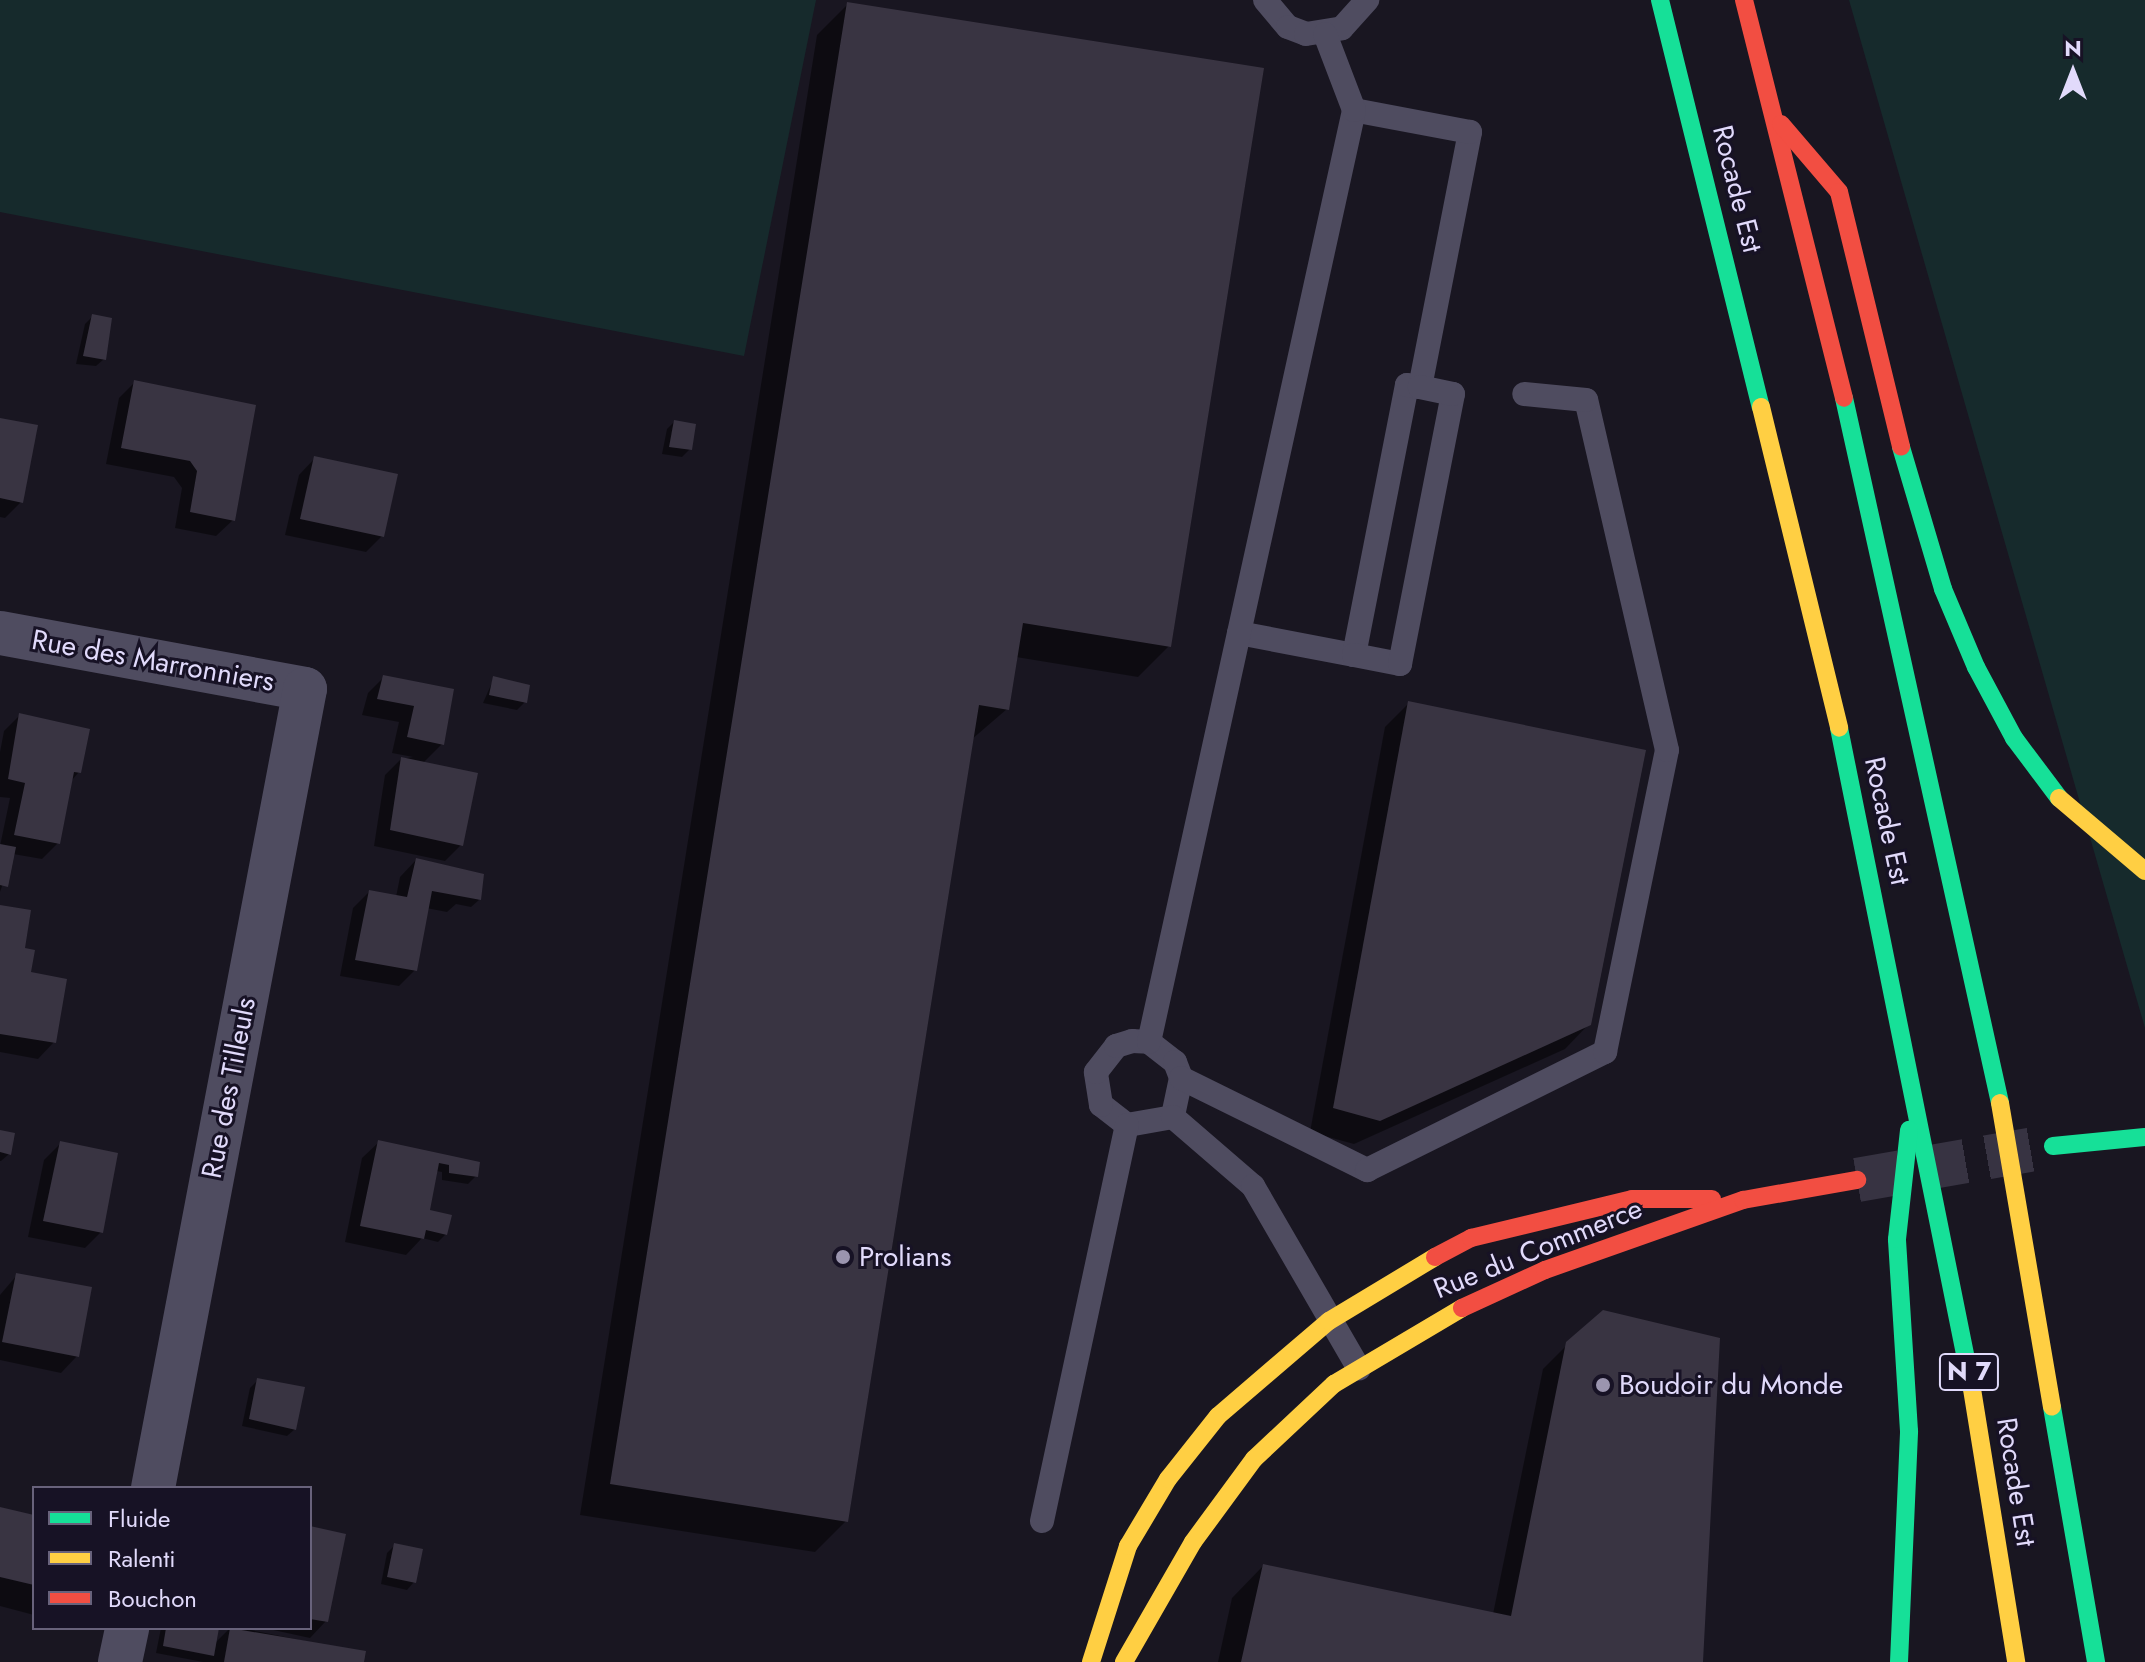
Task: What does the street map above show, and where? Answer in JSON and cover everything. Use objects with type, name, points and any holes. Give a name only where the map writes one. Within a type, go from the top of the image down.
[{"type":"main road","name":"Rocade Est","points":[[1660,0],[1825,664],[1914,1084],[1976,1410],[2016,1662]]},
{"type":"main road","name":"Rocade Est","points":[[1744,0],[1862,468],[1989,1038],[2096,1662]]},
{"type":"main road","points":[[1776,118],[1839,192],[1902,450],[1943,589],[1976,667],[2014,738],[2063,804],[2145,871]]},
{"type":"main road","points":[[1899,1662],[1909,1431],[1897,1239],[1914,1084]]},
{"type":"main road","points":[[2053,1146],[2145,1137]]},
{"type":"main road","name":"Rue du Commerce","points":[[1124,1662],[1193,1542],[1254,1459],[1334,1384],[1441,1317],[1545,1270],[1743,1200],[1857,1180]]},
{"type":"main road","name":"Rue du Commerce","points":[[1091,1662],[1128,1546],[1168,1479],[1218,1416],[1329,1321],[1395,1277],[1471,1238],[1551,1214],[1632,1199],[1743,1200]]},
{"type":"street","name":"Rue des Marronniers","points":[[0,633],[305,689]]},
{"type":"street","name":"Rue des Tilleuls","points":[[153,1486],[305,689]]},
{"type":"street","points":[[120,1662],[127,1630]]},
{"type":"lane","points":[[1265,0],[1288,27],[1325,34],[1342,28],[1367,0]]},
{"type":"lane","points":[[1149,1042],[1354,110],[1325,34]]},
{"type":"lane","points":[[1354,110],[1470,132],[1420,387]]},
{"type":"lane","points":[[1239,633],[1400,664],[1453,394],[1407,385],[1354,655]]},
{"type":"lane","points":[[1181,1078],[1367,1170],[1605,1052],[1667,750],[1586,400],[1524,394]]},
{"type":"lane","points":[[1149,1042],[1175,1062],[1181,1078],[1173,1117],[1127,1125],[1101,1105],[1096,1072],[1116,1046],[1149,1042]]},
{"type":"lane","points":[[1173,1117],[1253,1186],[1359,1369]]},
{"type":"lane","points":[[1042,1521],[1127,1125]]},
{"type":"green space","points":[[0,0],[816,0],[744,356],[0,212]]},
{"type":"green space","points":[[1849,0],[2145,0],[2145,1028],[1992,498]]},
{"type":"building","points":[[847,2],[1264,68],[1171,647],[1023,623],[1009,710],[979,705],[848,1522],[610,1484]]},
{"type":"building","points":[[92,314],[112,318],[106,360],[83,356]]},
{"type":"building","points":[[134,380],[256,405],[235,521],[190,512],[197,471],[190,461],[121,448]]},
{"type":"building","points":[[0,418],[38,425],[23,503],[0,498]]},
{"type":"building","points":[[674,420],[696,424],[692,450],[669,447]]},
{"type":"building","points":[[314,456],[398,474],[384,537],[300,519]]},
{"type":"building","points":[[383,675],[454,689],[444,745],[407,737],[414,706],[377,699]]},
{"type":"building","points":[[493,676],[530,685],[527,703],[489,695]]},
{"type":"building","points":[[1408,701],[1646,750],[1591,1025],[1380,1121],[1333,1108]]},
{"type":"building","points":[[19,713],[90,729],[81,773],[74,772],[60,844],[14,835],[25,783],[8,779]]},
{"type":"building","points":[[401,757],[478,773],[463,846],[390,830]]},
{"type":"building","points":[[0,844],[16,847],[8,887],[0,885]]},
{"type":"building","points":[[416,858],[484,874],[481,900],[432,891],[417,971],[355,960],[369,890],[407,897]]},
{"type":"building","points":[[0,905],[31,910],[25,948],[35,950],[31,972],[67,979],[56,1043],[0,1034]]},
{"type":"building","points":[[0,1130],[15,1133],[11,1155],[0,1152]]},
{"type":"building","points":[[378,1140],[480,1162],[478,1177],[449,1173],[449,1165],[439,1163],[430,1210],[452,1215],[447,1235],[426,1230],[424,1239],[360,1226]]},
{"type":"building","points":[[60,1141],[118,1153],[103,1233],[43,1221]]},
{"type":"building","points":[[16,1273],[92,1287],[79,1357],[2,1342]]},
{"type":"building","points":[[1603,1310],[1720,1338],[1703,1662],[1241,1662],[1263,1564],[1511,1616],[1566,1342]]},
{"type":"building","points":[[257,1378],[305,1387],[296,1430],[249,1419]]},
{"type":"building","points":[[0,1507],[32,1515],[32,1585],[0,1577]]},
{"type":"building","points":[[312,1526],[346,1534],[328,1622],[312,1619]]},
{"type":"building","points":[[394,1543],[423,1549],[416,1583],[387,1577]]},
{"type":"building","points":[[166,1630],[219,1630],[214,1656],[163,1646]]},
{"type":"building","points":[[230,1630],[366,1651],[364,1662],[224,1662]]},
{"type":"tunnel","points":[[1857,1180],[2047,1147]]},
{"type":"traffic: fast","points":[[1660,0],[1761,407]]},
{"type":"traffic: fast","points":[[1844,398],[2000,1103]]},
{"type":"traffic: fast","points":[[1901,447],[1943,589],[1976,667],[2014,738],[2059,798]]},
{"type":"traffic: fast","points":[[1839,728],[1972,1389]]},
{"type":"traffic: fast","points":[[1899,1662],[1909,1431],[1897,1239],[1909,1130]]},
{"type":"traffic: fast","points":[[2053,1146],[2145,1137]]},
{"type":"traffic: fast","points":[[2052,1407],[2096,1662]]},
{"type":"traffic: slow","points":[[1761,407],[1839,728]]},
{"type":"traffic: slow","points":[[2059,798],[2145,871]]},
{"type":"traffic: slow","points":[[2000,1103],[2052,1407]]},
{"type":"traffic: slow","points":[[1091,1662],[1128,1546],[1168,1479],[1218,1416],[1329,1321],[1435,1257]]},
{"type":"traffic: slow","points":[[1124,1662],[1193,1542],[1254,1459],[1334,1384],[1462,1308]]},
{"type":"traffic: slow","points":[[1972,1389],[2016,1662]]},
{"type":"traffic: jam","points":[[1744,0],[1844,398]]},
{"type":"traffic: jam","points":[[1781,124],[1839,192],[1901,447]]},
{"type":"traffic: jam","points":[[1462,1308],[1545,1270],[1743,1200],[1857,1180]]},
{"type":"traffic: jam","points":[[1435,1257],[1471,1238],[1632,1199],[1712,1199]]},
{"type":"place","name":"Prolians","points":[[843,1257]]},
{"type":"place","name":"Boudoir du Monde","points":[[1603,1385]]}]
